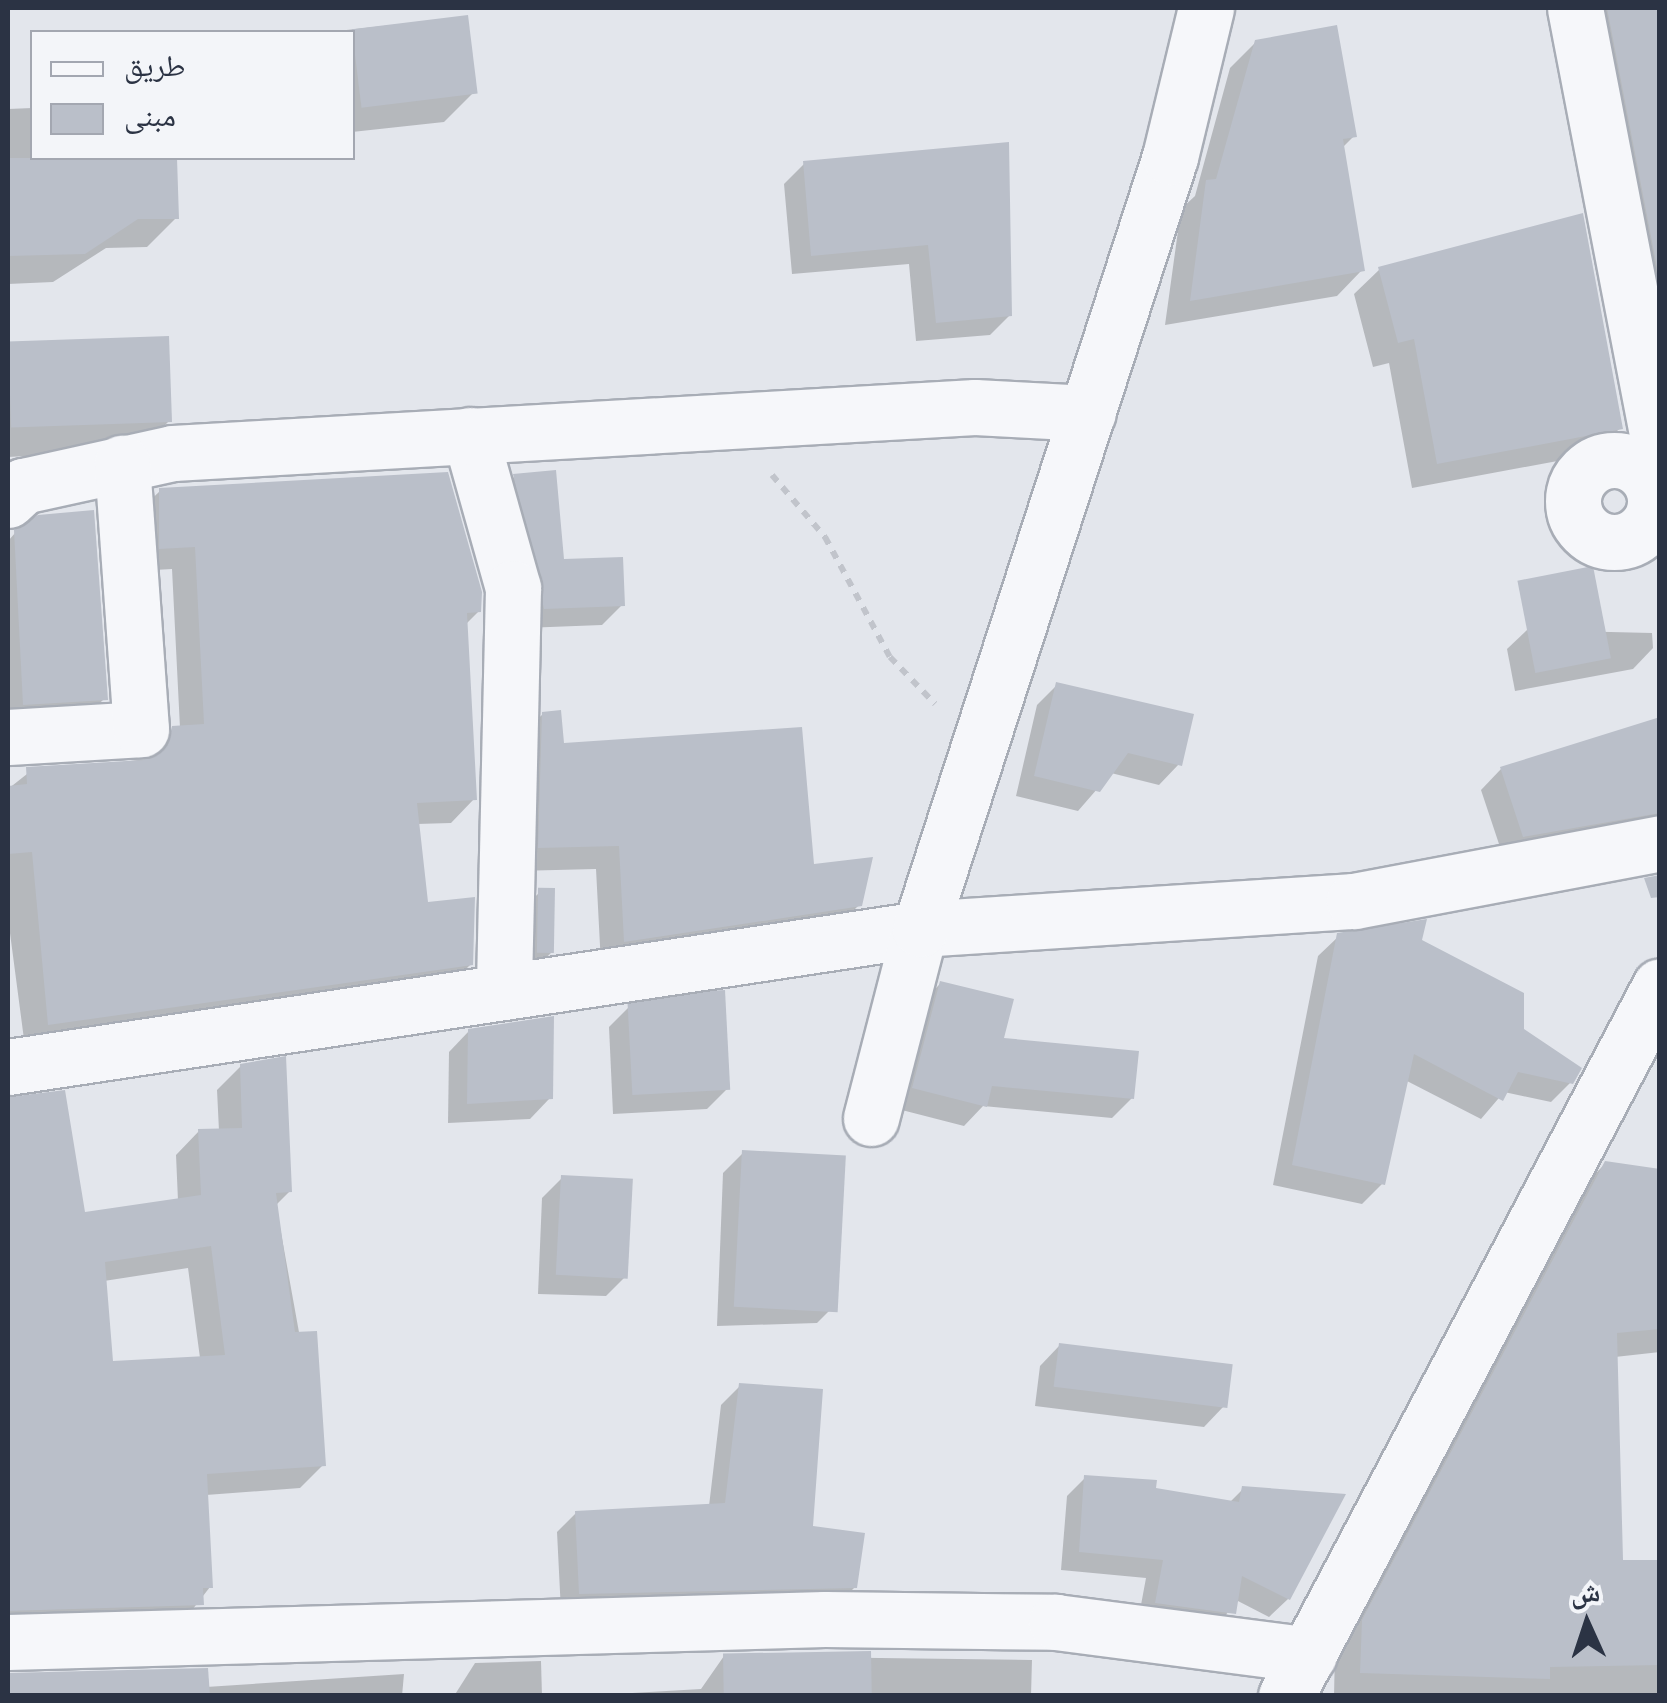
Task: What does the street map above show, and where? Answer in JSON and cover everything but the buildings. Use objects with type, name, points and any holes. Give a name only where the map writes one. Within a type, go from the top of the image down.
[{"type":"street","points":[[871,1118],[920,930],[1170,157],[1206,8]]},
{"type":"street","points":[[1575,8],[1660,448]]},
{"type":"street","points":[[8,500],[23,486],[122,463],[470,435],[975,407],[1088,413]]},
{"type":"street","points":[[470,435],[513,588],[504,992]]},
{"type":"street","points":[[8,738],[142,728],[122,463]]},
{"type":"street","points":[[8,1067],[920,930],[1354,901],[1660,843]]},
{"type":"street","points":[[8,1642],[844,1620],[1056,1622],[1298,1675],[1660,986]]},
{"type":"path","points":[[726,421],[825,537],[890,656],[978,749]]}]
